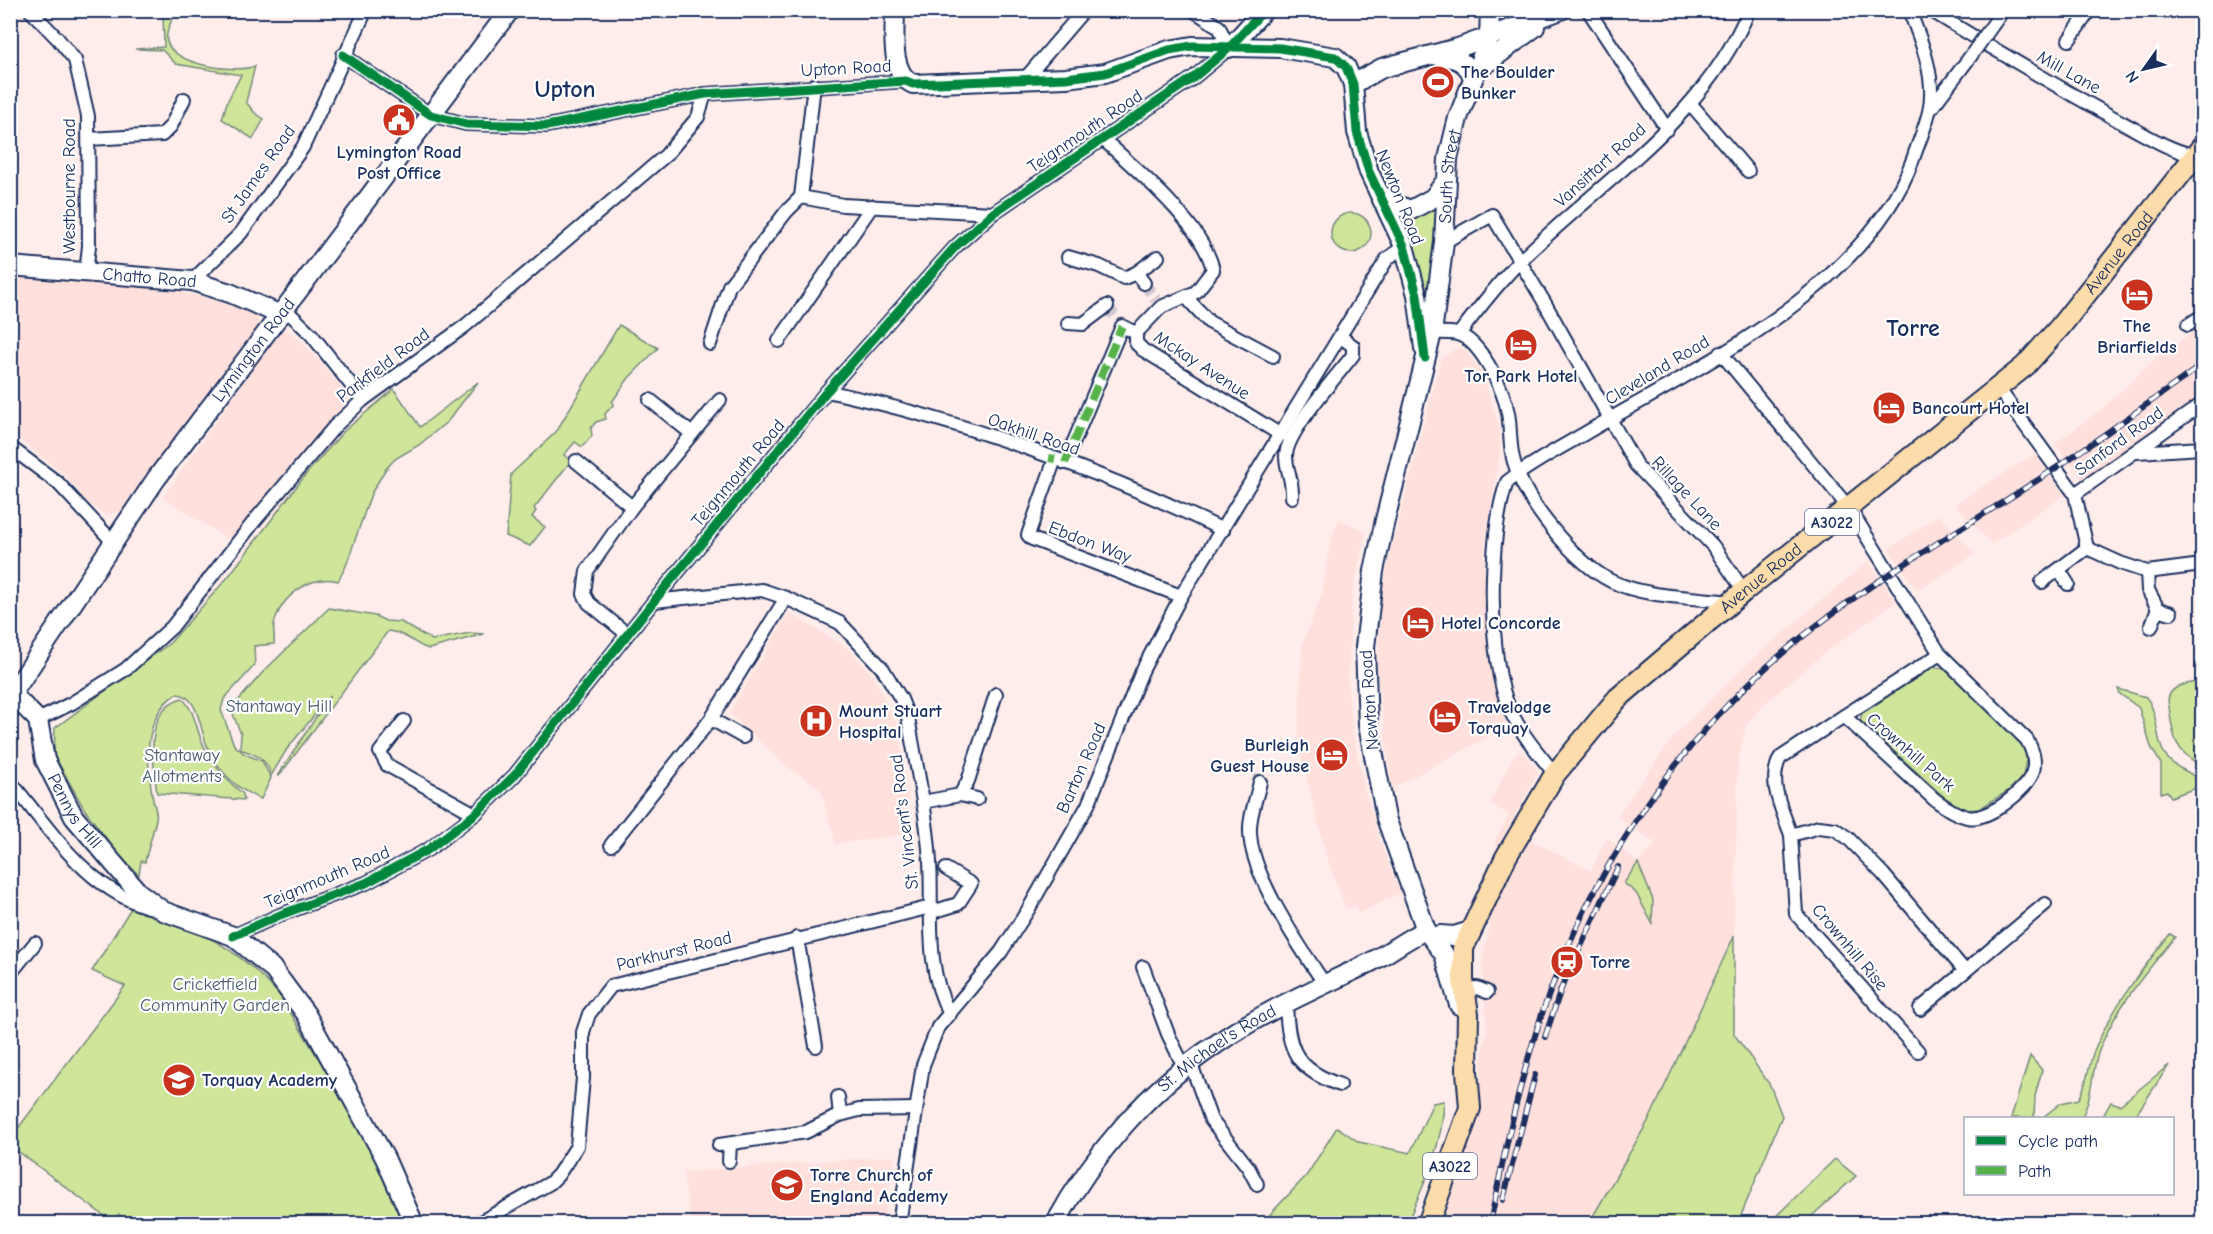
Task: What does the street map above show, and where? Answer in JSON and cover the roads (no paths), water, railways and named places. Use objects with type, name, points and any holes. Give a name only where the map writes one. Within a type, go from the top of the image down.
[{"type":"main road","name":"Avenue Road","points":[[1476,985],[1462,954],[1470,931],[1528,816],[1555,774],[1618,698],[1738,596],[2025,366],[2060,327],[2200,153]]},
{"type":"main road","name":"Avenue Road","points":[[1466,1039],[1468,1014],[1476,985],[1473,957],[1481,910]]},
{"type":"main road","name":"A3022","points":[[1470,1108],[1477,1079],[1476,985]]},
{"type":"main road","name":"Newton Road","points":[[1428,1224],[1470,1108],[1466,1039]]},
{"type":"street","name":"Westbourne Road","points":[[30,10],[75,60],[88,116],[89,246],[86,273]]},
{"type":"street","name":"St James Road","points":[[192,281],[241,233],[303,147],[366,10]]},
{"type":"street","name":"Lymington Road","points":[[12,696],[156,478],[510,10]]},
{"type":"street","points":[[895,10],[898,69],[906,81]]},
{"type":"street","points":[[1024,80],[1084,10]]},
{"type":"street","points":[[1193,10],[1219,27],[1229,48]]},
{"type":"street","name":"South Street","points":[[1427,333],[1444,242],[1445,182],[1458,118],[1489,38],[1490,10]]},
{"type":"street","points":[[1588,10],[1667,129]]},
{"type":"street","name":"Vansittart Road","points":[[1459,334],[1519,262],[1667,129],[1716,72],[1737,39],[1749,10]]},
{"type":"street","name":"Cleveland Road","points":[[1555,774],[1522,733],[1503,693],[1496,644],[1494,546],[1507,482],[1721,352],[1815,290],[1878,225],[1907,175],[1930,110],[1926,61],[1909,10]]},
{"type":"street","name":"Mill Lane","points":[[1930,10],[2050,83],[2149,137],[2200,153]]},
{"type":"street","points":[[1930,110],[2003,10]]},
{"type":"street","points":[[2069,40],[2090,10]]},
{"type":"street","name":"Teignmouth Road","points":[[233,936],[280,915],[366,883],[429,849],[475,814],[514,776],[583,693],[627,634],[827,391],[955,247],[993,213],[1193,78],[1229,48],[1263,12]]},
{"type":"street","name":"Teignmouth Road","points":[[1263,12],[1264,35],[1280,48]]},
{"type":"street","points":[[1353,84],[1382,68],[1489,38],[1556,13]]},
{"type":"street","points":[[1435,55],[1454,57],[1475,74],[1556,13]]},
{"type":"street","name":"Upton Road","points":[[344,55],[431,115],[466,124],[547,126],[705,94],[814,85],[1066,78],[1105,73],[1169,50],[1192,46],[1280,48],[1335,57],[1346,67],[1353,84]]},
{"type":"street","name":"Newton Road","points":[[1353,84],[1358,132],[1378,193],[1404,246],[1427,333],[1425,358],[1374,571],[1367,623],[1365,675],[1368,725],[1386,818],[1433,933],[1444,954],[1466,1039]]},
{"type":"street","points":[[710,344],[729,286],[786,212],[801,197],[814,85]]},
{"type":"street","name":"Parkfield Road","points":[[38,720],[72,704],[126,669],[172,627],[302,462],[363,400],[455,334],[666,155],[698,117],[705,94]]},
{"type":"street","points":[[89,139],[162,135],[171,126],[184,99]]},
{"type":"street","points":[[1689,103],[1748,171]]},
{"type":"street","name":"Mckay Avenue","points":[[1104,140],[1159,191],[1188,225],[1210,257],[1213,270],[1196,292],[1158,304],[1136,333],[1136,343],[1143,350],[1281,435]]},
{"type":"street","points":[[1378,193],[1393,204],[1411,210],[1432,198],[1445,182]]},
{"type":"street","points":[[801,197],[843,205],[993,213]]},
{"type":"street","points":[[779,341],[872,206]]},
{"type":"street","name":"Rillage Lane","points":[[1444,242],[1492,215],[1643,474],[1713,546],[1738,596]]},
{"type":"street","name":"Barton Road","points":[[899,1224],[923,1065],[938,1027],[1001,952],[1088,805],[1142,671],[1181,596],[1341,338],[1387,259],[1404,246]]},
{"type":"street","points":[[1068,257],[1099,266],[1124,278],[1140,278],[1158,257]]},
{"type":"street","name":"Chatto Road","points":[[10,266],[192,281],[283,312]]},
{"type":"street","points":[[1186,297],[1209,322],[1273,356]]},
{"type":"street","points":[[1068,323],[1083,324],[1107,306]]},
{"type":"street","points":[[283,312],[311,334],[363,400]]},
{"type":"street","points":[[2188,325],[2202,316]]},
{"type":"street","points":[[1056,460],[1122,326],[1136,333]]},
{"type":"street","points":[[1427,333],[1459,334],[1480,353],[1502,394],[1518,474],[1565,546],[1589,567],[1604,577],[1649,592],[1738,596]]},
{"type":"street","points":[[1292,497],[1293,481],[1286,455],[1292,440],[1322,392],[1353,355],[1353,346],[1341,338]]},
{"type":"street","name":"Crownhill Park","points":[[1721,352],[1849,508],[1940,654],[2027,740],[2032,749],[2033,772],[2019,791],[2002,806],[1969,818],[1951,810],[1895,764],[1844,716]]},
{"type":"street","name":"Sanford Road","points":[[1998,388],[2075,494],[2202,404]]},
{"type":"street","name":"Oakhill Road","points":[[827,391],[928,416],[1056,460],[1175,506],[1223,530]]},
{"type":"street","points":[[650,400],[692,434]]},
{"type":"street","points":[[627,634],[589,603],[584,594],[587,571],[632,507],[720,400]]},
{"type":"street","points":[[10,447],[58,483],[113,542]]},
{"type":"street","points":[[2137,452],[2202,448]]},
{"type":"street","name":"Ebdon Way","points":[[1056,460],[1028,535],[1032,539],[1181,596]]},
{"type":"street","points":[[576,461],[632,507]]},
{"type":"street","points":[[2075,494],[2087,548]]},
{"type":"street","points":[[2042,582],[2087,548]]},
{"type":"street","points":[[2087,548],[2147,572],[2202,565]]},
{"type":"street","points":[[2059,570],[2068,584]]},
{"type":"street","points":[[2147,572],[2148,590],[2158,609],[2171,613]]},
{"type":"street","name":"St. Vincent's Road","points":[[654,601],[762,590],[786,598],[840,623],[863,646],[892,682],[908,717],[923,802],[930,862],[935,973],[939,996],[950,1014]]},
{"type":"street","points":[[611,845],[711,719],[786,598]]},
{"type":"street","points":[[2151,627],[2158,609]]},
{"type":"street","name":"Crownhill Park","points":[[1791,836],[1774,782],[1775,767],[1780,758],[1940,654]]},
{"type":"street","points":[[960,795],[968,781],[996,694]]},
{"type":"street","points":[[12,696],[38,720]]},
{"type":"street","points":[[711,719],[743,737]]},
{"type":"street","name":"Pennys Hill","points":[[38,720],[45,760],[74,817],[138,892],[163,911]]},
{"type":"street","points":[[404,722],[380,752],[382,760],[387,765],[475,814]]},
{"type":"street","points":[[10,781],[81,868],[120,896],[138,905],[163,911],[233,936],[272,968],[302,1007],[385,1158],[414,1224]]},
{"type":"street","points":[[1260,782],[1250,831],[1261,873],[1286,924],[1324,983]]},
{"type":"street","points":[[923,802],[960,795],[977,799]]},
{"type":"street","points":[[1791,836],[1819,827],[1835,829],[1848,838],[1883,874],[1965,971]]},
{"type":"street","name":"Crownhill Rise","points":[[1791,836],[1796,914],[1918,1051]]},
{"type":"street","name":"Parkhurst Road","points":[[477,1224],[550,1183],[577,1146],[583,1078],[583,1032],[589,1014],[610,986],[797,938],[958,904],[970,884],[946,869]]},
{"type":"street","points":[[1920,1009],[2045,904]]},
{"type":"street","points":[[1433,933],[1454,936],[1470,931]]},
{"type":"street","name":"Newton Road","points":[[1433,933],[1462,954]]},
{"type":"street","name":"St. Michael's Road","points":[[1061,1221],[1121,1130],[1161,1087],[1214,1045],[1324,983],[1433,933]]},
{"type":"street","points":[[797,938],[817,1014],[816,1046]]},
{"type":"street","points":[[10,974],[35,943]]},
{"type":"street","points":[[1143,967],[1168,1034],[1188,1067],[1211,1120],[1248,1167],[1257,1184]]},
{"type":"street","points":[[1286,1004],[1289,1039],[1298,1060],[1326,1079],[1340,1084]]},
{"type":"street","points":[[838,1097],[840,1115]]},
{"type":"street","points":[[729,1161],[724,1144],[806,1132],[840,1115],[859,1110],[916,1109]]},
{"type":"tunnel","points":[[1144,283],[1156,300]]},
{"type":"tunnel","points":[[1107,306],[1122,326]]},
{"type":"railway","points":[[1490,1224],[1522,1080],[1548,997],[1566,952],[1586,908],[1634,824],[1661,784],[1691,746],[1757,676],[1824,620],[1896,570],[2064,462],[2202,365]]},
{"type":"railway","points":[[1545,1037],[1561,989],[1618,867]]},
{"type":"railway","points":[[1503,1200],[1535,1075]]},
{"type":"place","name":"The Boulder Bunker","points":[[1438,82]]},
{"type":"place","name":"Lymington Road Post Office","points":[[399,120]]},
{"type":"place","name":"The Briarfields","points":[[2137,295]]},
{"type":"place","name":"Tor Park Hotel","points":[[1521,345]]},
{"type":"place","name":"Bancourt Hotel","points":[[1889,408]]},
{"type":"place","name":"Hotel Concorde","points":[[1418,623]]},
{"type":"place","name":"Travelodge Torquay","points":[[1445,717]]},
{"type":"place","name":"Mount Stuart Hospital","points":[[816,721]]},
{"type":"place","name":"Burleigh Guest House","points":[[1332,755]]},
{"type":"place","name":"Torre","points":[[1567,962]]},
{"type":"place","name":"Torquay Academy","points":[[179,1080]]},
{"type":"place","name":"Torre Church of England Academy","points":[[787,1185]]},
{"type":"district","name":"Upton","points":[[565,89]]},
{"type":"district","name":"Torre","points":[[1913,328]]},
{"type":"park label","name":"Stantaway Hill","points":[[279,706]]},
{"type":"park label","name":"Stantaway Allotments","points":[[182,765]]},
{"type":"park label","name":"Cricketfield Community Garden","points":[[215,994]]}]
